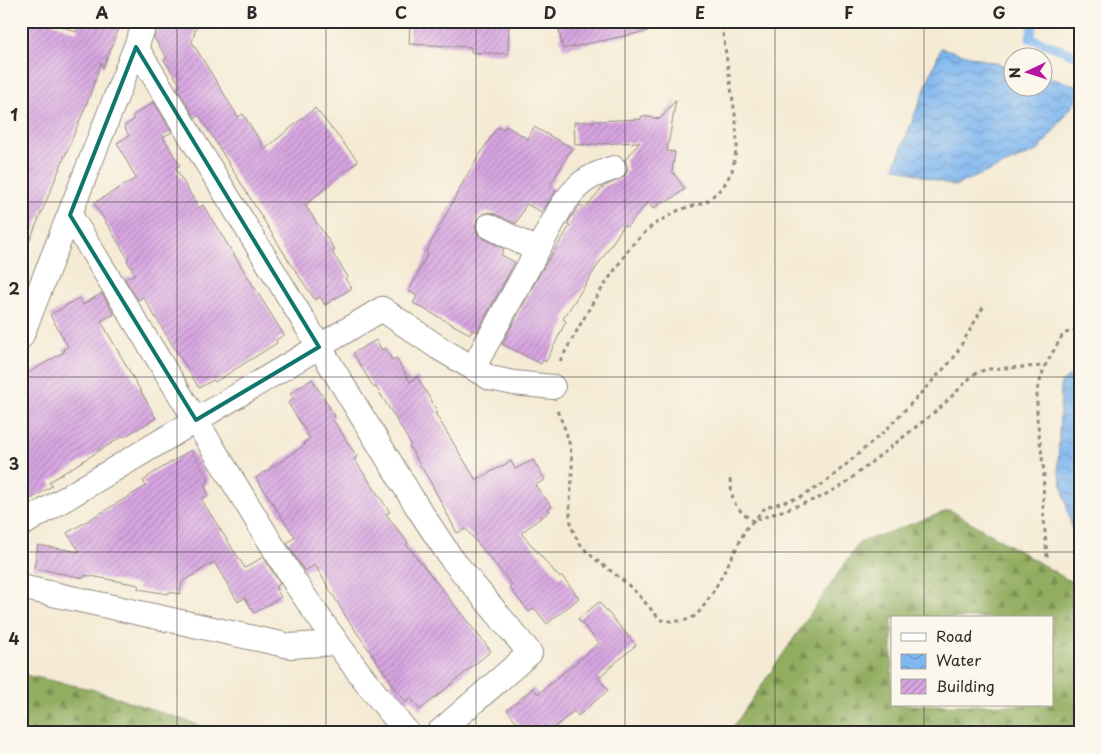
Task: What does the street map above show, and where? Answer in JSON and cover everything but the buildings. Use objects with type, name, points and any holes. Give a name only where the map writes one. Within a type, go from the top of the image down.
[{"type":"street","points":[[21,337],[146,21]]},
{"type":"street","points":[[136,47],[413,500],[451,558],[530,652],[438,733]]},
{"type":"street","points":[[473,368],[560,208],[573,190],[593,175],[614,168]]},
{"type":"street","points":[[70,215],[296,584],[335,643],[376,696],[408,733]]},
{"type":"street","points":[[488,226],[537,250]]},
{"type":"street","points":[[21,525],[382,309],[439,348],[490,378],[514,383],[553,387]]},
{"type":"street","points":[[21,587],[290,646],[335,643]]},
{"type":"path","points":[[721,21],[736,121],[737,147],[732,171],[723,187],[706,202],[678,210],[653,225],[631,246],[593,302],[557,367],[553,387],[555,408],[569,438],[572,456],[572,527],[580,545],[591,556],[625,582],[661,620],[681,621],[694,616],[709,598],[746,529],[766,506],[801,497],[826,482],[886,430],[953,359],[985,304]]},
{"type":"path","points":[[1047,558],[1043,507],[1044,472],[1037,418],[1037,390],[1045,366],[1063,334],[1080,328]]},
{"type":"path","points":[[754,521],[820,498],[843,485],[941,407],[974,374],[987,369],[1045,366]]},
{"type":"path","points":[[730,479],[733,502],[739,510],[754,521]]},
{"type":"highlighted area","points":[[136,47],[319,347],[196,420],[70,215]]},
{"type":"green space","points":[[950,510],[1080,587],[1080,733],[729,733],[859,543]]},
{"type":"green space","points":[[21,674],[95,690],[222,733],[21,733]]},
{"type":"water","points":[[941,48],[1004,66],[1004,98],[1054,98],[1054,79],[1075,85],[1079,91],[1074,104],[1039,150],[954,186],[894,167]]},
{"type":"water","points":[[1080,368],[1080,553],[1078,555],[1058,468],[1061,383]]},
{"type":"waterway","points":[[1034,21],[1030,38],[1080,57]]}]
